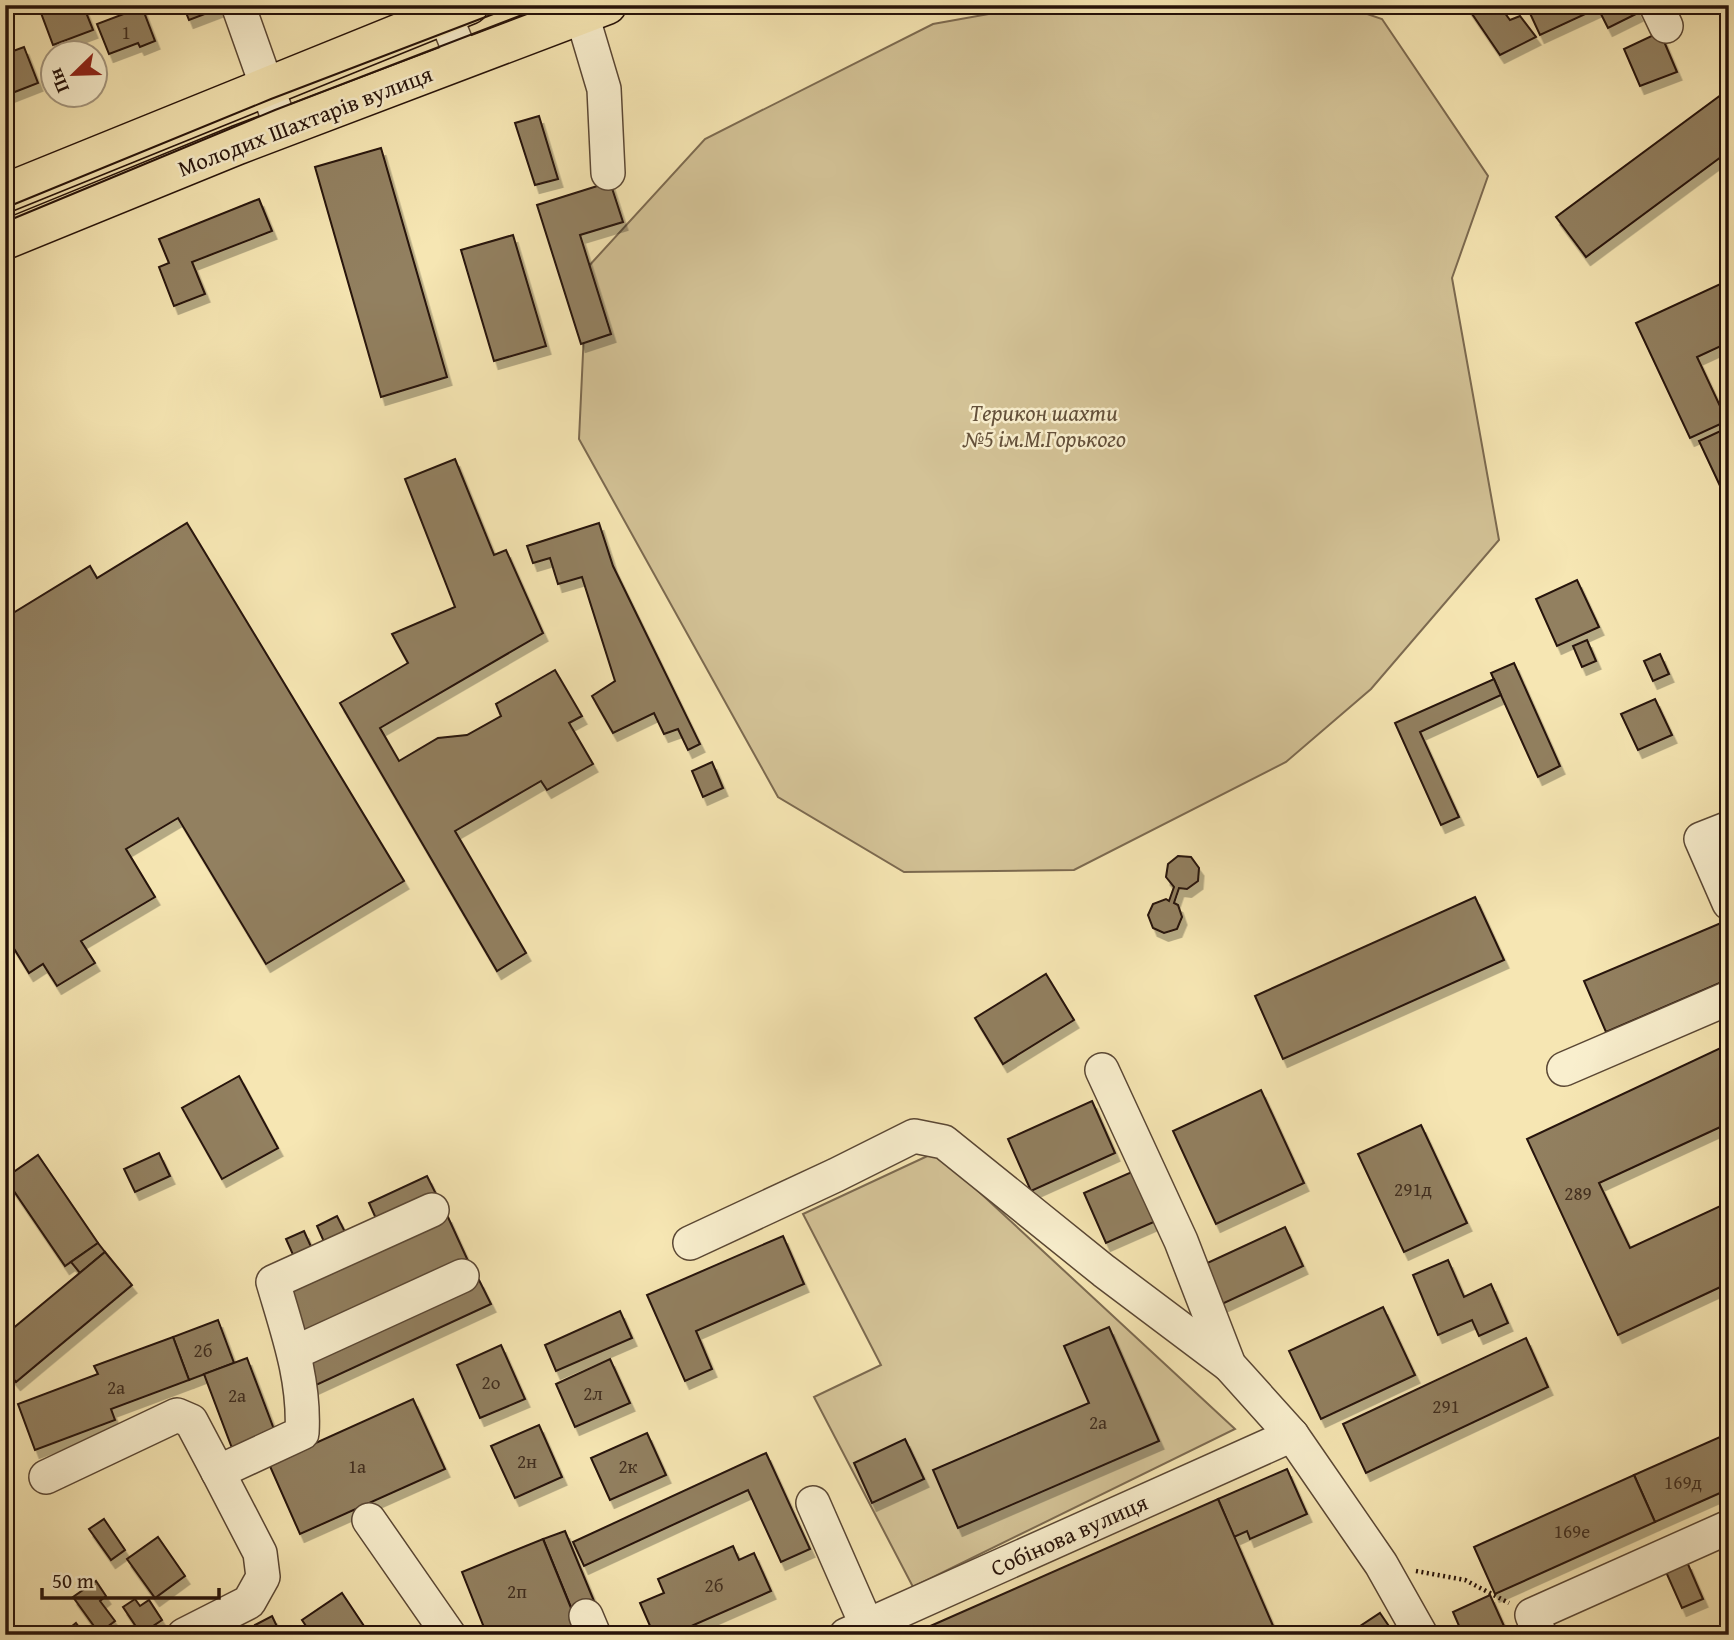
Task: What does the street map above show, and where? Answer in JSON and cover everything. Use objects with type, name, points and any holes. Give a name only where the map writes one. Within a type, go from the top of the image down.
[{"type":"main road","name":"Молодих Шахтарів вулиця","points":[[5,193],[453,8]]},
{"type":"main road","name":"Молодих Шахтарів вулиця","points":[[5,240],[589,8]]},
{"type":"street","points":[[238,5],[282,129]]},
{"type":"street","points":[[453,8],[463,60]]},
{"type":"street","points":[[589,8],[604,89],[608,173]]},
{"type":"street","points":[[1729,828],[1702,839],[1729,903]]},
{"type":"street","points":[[1564,1069],[1729,998]]},
{"type":"street","points":[[1102,1070],[1181,1241],[1229,1365]]},
{"type":"street","points":[[690,1243],[914,1136],[944,1142],[1104,1271],[1229,1365],[1292,1435],[1381,1564],[1421,1635]]},
{"type":"street","points":[[218,1472],[302,1433],[304,1405],[295,1353],[273,1282],[432,1210]]},
{"type":"street","points":[[295,1353],[462,1276]]},
{"type":"street","points":[[46,1477],[177,1415],[191,1421],[260,1553],[263,1577],[249,1602],[184,1635]]},
{"type":"street","name":"Собінова вулиця","points":[[856,1630],[1292,1435]]},
{"type":"street","points":[[813,1503],[856,1630]]},
{"type":"street","points":[[369,1520],[449,1635]]},
{"type":"street","points":[[1536,1625],[1729,1527]]},
{"type":"path","points":[[1381,1564],[1465,1580],[1536,1625]]},
{"type":"green space","name":"Терикон шахти №5 ім.М.Горького","points":[[1039,5],[1341,5],[1382,19],[1488,176],[1452,278],[1499,540],[1371,689],[1286,762],[1074,870],[904,872],[778,797],[579,439],[587,268],[705,139],[933,24]]},
{"type":"green space","points":[[936,1152],[1235,1429],[913,1587],[814,1397],[881,1365],[803,1214]]},
{"type":"building","points":[[38,5],[83,5],[93,30],[72,38],[50,38]]},
{"type":"building","points":[[183,5],[216,5],[218,9],[189,20]]},
{"type":"building","points":[[1466,5],[1499,5],[1510,20],[1520,16],[1536,37],[1500,55]]},
{"type":"building","points":[[1537,5],[1634,5],[1638,13],[1608,28],[1598,8],[1540,35],[1528,9]]},
{"type":"building","points":[[142,7],[155,41],[140,47],[138,43],[109,54],[108,38],[103,38],[97,24]]},
{"type":"building","points":[[1660,32],[1677,72],[1640,86],[1624,49]]},
{"type":"building","points":[[24,47],[38,83],[7,95],[5,54]]},
{"type":"building","points":[[1729,89],[1729,151],[1586,257],[1556,217]]},
{"type":"building","points":[[539,116],[558,179],[535,185],[515,123]]},
{"type":"building","points":[[381,148],[447,377],[381,397],[315,167]]},
{"type":"building","points":[[610,182],[623,222],[580,235],[611,334],[581,344],[537,205]]},
{"type":"building","points":[[259,199],[272,231],[192,262],[205,294],[174,306],[159,267],[169,263],[159,239]]},
{"type":"building","points":[[513,235],[546,346],[494,361],[461,250]]},
{"type":"building","points":[[1729,280],[1729,353],[1725,344],[1697,357],[1727,421],[1690,438],[1636,323]]},
{"type":"building","points":[[1729,427],[1729,505],[1699,441]]},
{"type":"building","points":[[455,459],[494,555],[506,550],[543,633],[380,728],[399,761],[438,738],[467,735],[501,716],[496,704],[555,670],[582,716],[569,723],[593,764],[547,790],[541,781],[455,831],[526,953],[497,971],[340,703],[408,663],[392,634],[455,607],[405,479]]},
{"type":"building","points":[[187,523],[404,881],[266,964],[178,818],[126,849],[155,897],[81,941],[95,963],[57,986],[43,964],[29,973],[5,934],[5,618],[90,566],[97,578]]},
{"type":"building","points":[[599,523],[613,566],[700,744],[688,750],[678,729],[664,734],[654,713],[613,733],[592,696],[615,681],[582,577],[558,584],[550,558],[533,563],[527,546]]},
{"type":"building","points":[[1577,580],[1599,627],[1557,646],[1536,599]]},
{"type":"building","points":[[1587,640],[1596,661],[1582,667],[1573,646]]},
{"type":"building","points":[[1660,654],[1669,674],[1653,681],[1644,661]]},
{"type":"building","points":[[1514,663],[1560,766],[1538,777],[1491,673]]},
{"type":"building","points":[[1494,679],[1501,695],[1420,732],[1459,817],[1441,825],[1395,723]]},
{"type":"building","points":[[1655,699],[1672,735],[1638,750],[1621,714]]},
{"type":"building","points":[[712,762],[723,788],[703,797],[692,771]]},
{"type":"building","points":[[1178,856],[1191,857],[1199,868],[1198,881],[1187,889],[1179,888],[1174,903],[1178,905],[1182,917],[1177,929],[1164,933],[1153,928],[1148,915],[1153,904],[1166,899],[1169,901],[1174,887],[1166,877],[1168,864]]},
{"type":"building","points":[[1475,897],[1504,960],[1283,1059],[1255,996]]},
{"type":"building","points":[[1728,920],[1729,979],[1606,1032],[1584,981]]},
{"type":"building","points":[[1046,974],[1074,1020],[1003,1064],[975,1018]]},
{"type":"building","points":[[1729,1044],[1729,1123],[1599,1183],[1630,1248],[1729,1202],[1729,1283],[1618,1335],[1527,1139]]},
{"type":"building","points":[[239,1076],[278,1148],[222,1179],[182,1108]]},
{"type":"building","points":[[1261,1090],[1304,1183],[1216,1224],[1173,1131]]},
{"type":"building","points":[[1092,1101],[1115,1153],[1031,1191],[1008,1139]]},
{"type":"building","points":[[1421,1125],[1467,1223],[1404,1252],[1358,1154]]},
{"type":"building","points":[[159,1153],[170,1176],[135,1192],[124,1169]]},
{"type":"building","points":[[38,1155],[98,1243],[65,1266],[5,1178]]},
{"type":"building","points":[[1134,1171],[1156,1221],[1106,1243],[1084,1193]]},
{"type":"building","points":[[427,1176],[437,1196],[378,1223],[369,1203]]},
{"type":"building","points":[[447,1215],[469,1263],[307,1337],[286,1290]]},
{"type":"building","points":[[337,1216],[346,1234],[325,1244],[317,1226]]},
{"type":"building","points":[[1285,1227],[1303,1266],[1222,1304],[1203,1265]]},
{"type":"building","points":[[304,1231],[312,1249],[294,1257],[286,1239]]},
{"type":"building","points":[[783,1236],[804,1284],[696,1331],[712,1369],[685,1381],[647,1295]]},
{"type":"building","points":[[98,1243],[105,1252],[80,1273],[71,1262]]},
{"type":"building","points":[[105,1252],[132,1285],[16,1382],[5,1369],[5,1335]]},
{"type":"building","points":[[1448,1260],[1464,1297],[1491,1284],[1508,1323],[1479,1336],[1472,1320],[1438,1335],[1413,1275]]},
{"type":"building","points":[[479,1280],[491,1304],[314,1386],[303,1361]]},
{"type":"building","points":[[1383,1307],[1415,1375],[1321,1419],[1289,1351]]},
{"type":"building","points":[[620,1311],[632,1338],[556,1371],[545,1345]]},
{"type":"building","points":[[218,1320],[234,1363],[189,1380],[173,1337]]},
{"type":"building","points":[[1109,1327],[1159,1441],[958,1528],[933,1470],[1089,1403],[1064,1346]]},
{"type":"building","points":[[173,1337],[189,1380],[111,1409],[115,1420],[35,1450],[18,1404],[98,1374],[94,1366]]},
{"type":"building","points":[[1526,1338],[1548,1387],[1366,1473],[1343,1424]]},
{"type":"building","points":[[501,1345],[525,1399],[480,1418],[457,1365]]},
{"type":"building","points":[[247,1358],[278,1440],[235,1456],[204,1374]]},
{"type":"building","points":[[610,1359],[630,1403],[575,1427],[556,1384]]},
{"type":"building","points":[[413,1399],[445,1469],[300,1534],[269,1464]]},
{"type":"building","points":[[539,1425],[562,1477],[515,1498],[491,1446]]},
{"type":"building","points":[[647,1433],[666,1475],[610,1500],[591,1458]]},
{"type":"building","points":[[1729,1433],[1729,1489],[1655,1522],[1634,1475]]},
{"type":"building","points":[[905,1439],[924,1479],[872,1503],[854,1463]]},
{"type":"building","points":[[766,1453],[810,1549],[781,1562],[748,1490],[584,1566],[573,1542]]},
{"type":"building","points":[[1287,1469],[1307,1514],[1250,1539],[1247,1531],[1234,1537],[1218,1499]]},
{"type":"building","points":[[1634,1475],[1655,1522],[1495,1594],[1474,1547]]},
{"type":"building","points":[[1218,1499],[1277,1635],[910,1635]]},
{"type":"building","points":[[104,1519],[125,1550],[111,1560],[89,1529]]},
{"type":"building","points":[[565,1531],[594,1601],[572,1610],[543,1539]]},
{"type":"building","points":[[158,1537],[185,1576],[155,1598],[127,1559]]},
{"type":"building","points":[[543,1539],[582,1635],[487,1635],[462,1572]]},
{"type":"building","points":[[733,1546],[739,1560],[754,1553],[771,1591],[671,1635],[654,1635],[640,1603],[664,1593],[658,1579]]},
{"type":"building","points":[[1687,1562],[1703,1599],[1682,1608],[1666,1572]]},
{"type":"building","points":[[96,1581],[106,1596],[100,1601],[115,1621],[99,1633],[73,1597]]},
{"type":"building","points":[[342,1593],[370,1635],[312,1635],[302,1620]]},
{"type":"building","points":[[1490,1595],[1508,1635],[1463,1635],[1453,1612]]},
{"type":"building","points":[[135,1599],[140,1606],[149,1600],[162,1620],[141,1634],[123,1607]]},
{"type":"building","points":[[1380,1613],[1395,1635],[1348,1635],[1348,1634]]},
{"type":"building","points":[[272,1616],[281,1635],[260,1635],[255,1625]]},
{"type":"building","points":[[76,1623],[85,1635],[61,1635]]},
{"type":"tram line","points":[[5,208],[271,99],[517,5]]},
{"type":"tram line","points":[[5,222],[275,110],[548,5]]}]
